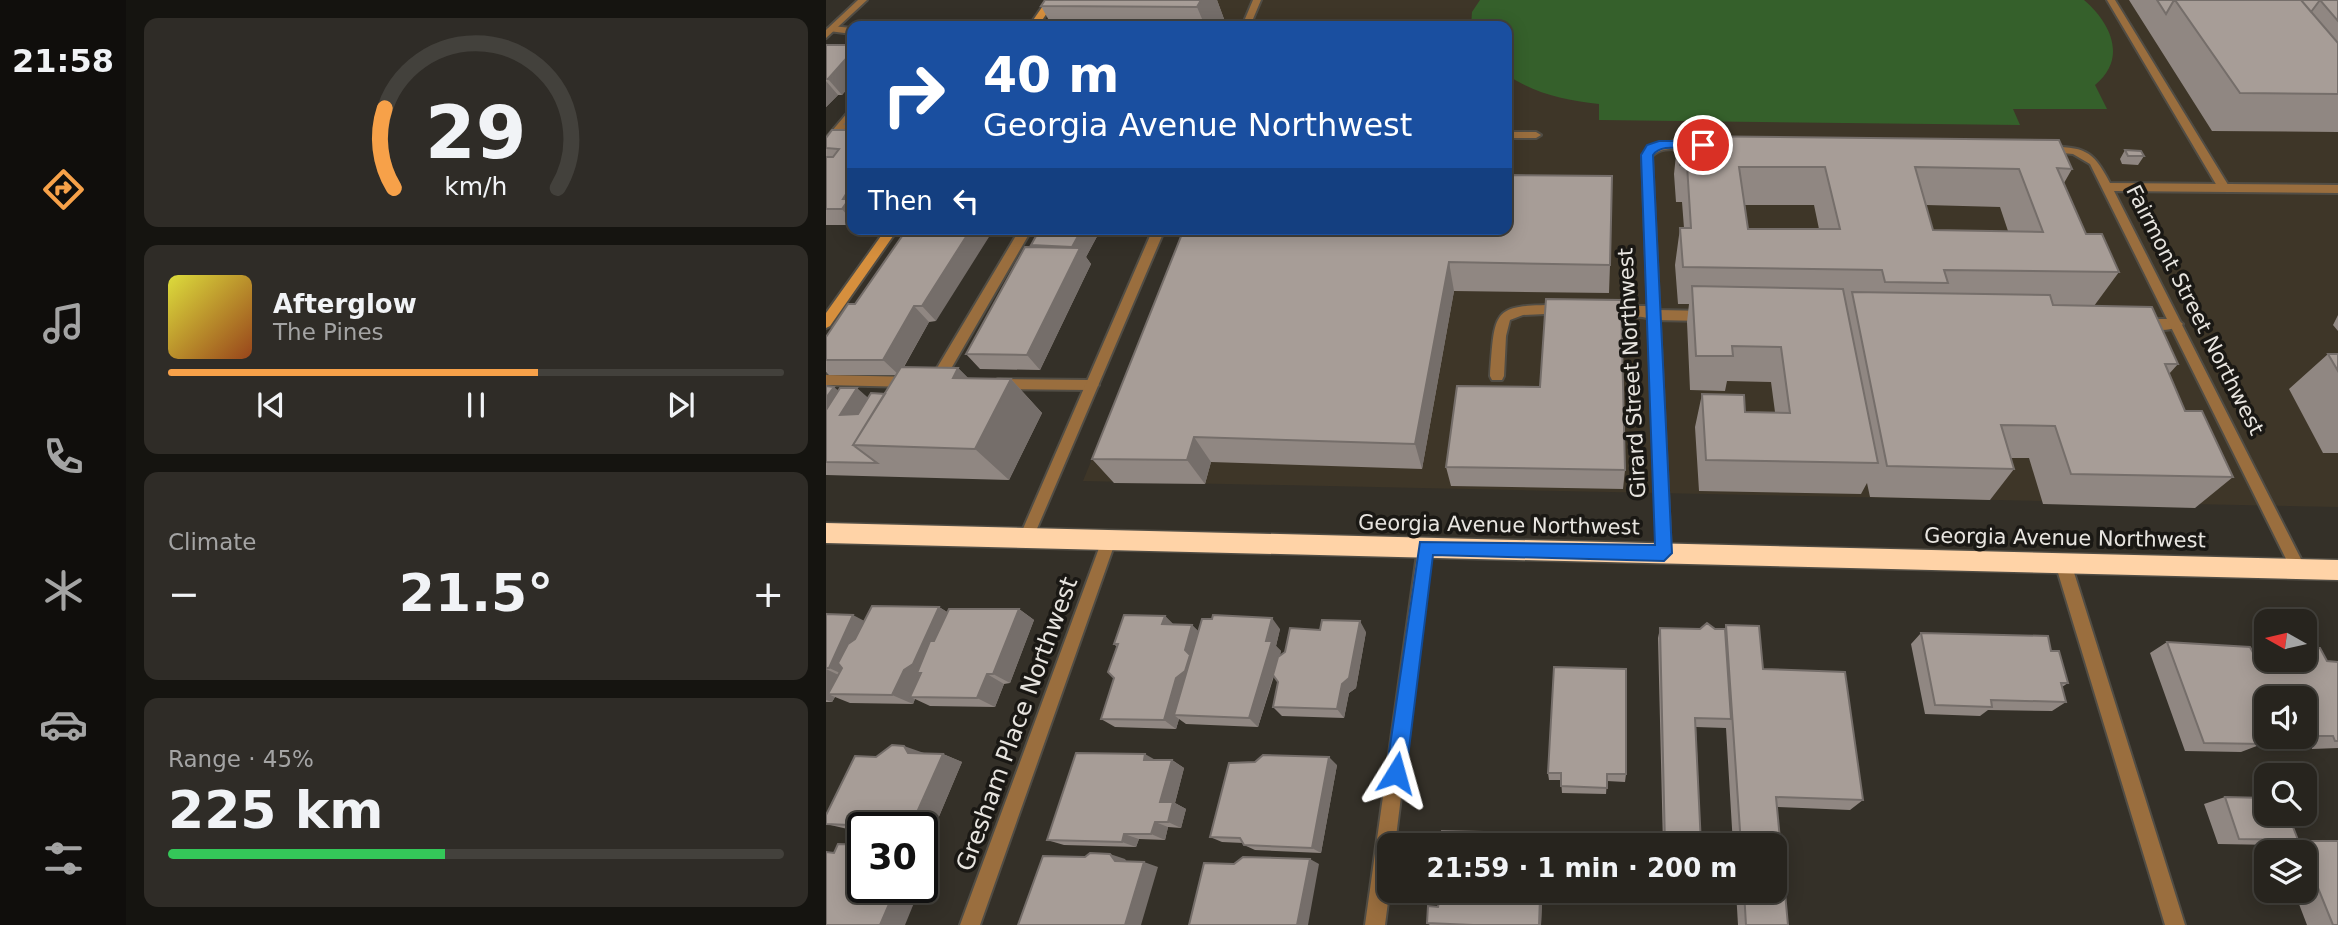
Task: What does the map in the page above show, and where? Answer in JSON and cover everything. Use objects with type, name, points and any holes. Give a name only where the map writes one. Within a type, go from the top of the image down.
[{"type":"highway","name":"Georgia Avenue Northwest","points":[[826,533],[2338,570]]},
{"type":"main road","points":[[1037,21],[1052,0]]},
{"type":"main road","points":[[826,323],[888,235]]},
{"type":"street","points":[[829,32],[863,0]]},
{"type":"street","points":[[1248,21],[1257,0]]},
{"type":"street","points":[[2111,0],[2224,188]]},
{"type":"street","points":[[829,32],[847,31]]},
{"type":"street","points":[[826,145],[847,120]]},
{"type":"street","points":[[1512,135],[1536,135]]},
{"type":"street","name":"Girard Street Northwest","points":[[1664,553],[1647,155],[1652,148],[1705,145]]},
{"type":"street","name":"Fairmont Street Northwest","points":[[2037,149],[2074,151],[2094,162],[2298,568]]},
{"type":"street","points":[[2108,187],[2338,189]]},
{"type":"street","points":[[826,380],[944,382],[1023,235]]},
{"type":"street","points":[[1026,538],[1156,235]]},
{"type":"street","points":[[1497,376],[1501,322],[1506,313],[1516,310],[1589,310],[1726,317]]},
{"type":"street","points":[[2129,324],[2177,324]]},
{"type":"street","points":[[989,383],[1091,386]]},
{"type":"street","name":"Gresham Place Northwest","points":[[970,925],[1109,540]]},
{"type":"street","points":[[1374,925],[1426,547]]},
{"type":"street","points":[[2063,563],[2175,925]]},
{"type":"shaded area","points":[[1069,0],[2338,0],[2338,507],[1083,481],[1183,235],[1512,235],[1512,21],[1055,21]]},
{"type":"green space","points":[[1480,0],[2084,0],[2102,20],[2112,42],[2111,64],[2095,85],[2107,109],[2013,109],[2020,125],[1599,120],[1599,104],[1551,95],[1512,78],[1512,21],[1471,21],[1472,12]]},
{"type":"building","points":[[1045,0],[1201,0],[1197,7],[1041,6]]},
{"type":"building","points":[[2157,0],[2174,0],[2166,14]]},
{"type":"building","points":[[2175,0],[2301,0],[2338,43],[2338,94],[2240,93]]},
{"type":"building","points":[[2301,0],[2320,0],[2311,12]]},
{"type":"building","points":[[2320,0],[2338,0],[2338,21]]},
{"type":"building","points":[[826,45],[847,45],[847,58],[826,79]]},
{"type":"building","points":[[832,130],[847,130],[847,194],[843,199],[847,199],[847,202],[842,209],[826,209],[826,157],[833,157],[839,149],[826,148],[826,138]]},
{"type":"building","points":[[1678,136],[2059,140],[2072,169],[2057,168],[2086,234],[2102,234],[2119,272],[1944,270],[1948,283],[1885,282],[1882,270],[1683,267],[1680,228],[1691,228],[1687,165],[1680,165]],"holes":[[[1739,167],[1825,167],[1840,229],[1748,229]],[[1915,167],[2019,169],[2043,232],[1933,230]]]},
{"type":"building","points":[[2125,150],[2141,151],[2144,156],[2128,156]]},
{"type":"building","points":[[1512,175],[1612,176],[1610,265],[1449,262],[1415,444],[1194,437],[1187,460],[1092,459],[1182,235],[1512,235]]},
{"type":"building","points":[[903,235],[967,235],[922,306],[914,306],[883,360],[826,360],[826,337],[848,304],[855,304]]},
{"type":"building","points":[[1037,235],[1079,235],[1072,247],[1031,245]]},
{"type":"building","points":[[1025,247],[1080,248],[1027,355],[966,354]]},
{"type":"building","points":[[1692,286],[1843,289],[1878,463],[1706,460],[1702,394],[1744,395],[1745,412],[1790,413],[1781,347],[1732,346],[1733,356],[1696,356]]},
{"type":"building","points":[[1852,292],[2050,295],[2053,305],[2152,307],[2178,364],[2165,364],[2185,411],[2202,411],[2233,477],[2071,474],[2055,426],[2001,425],[2014,469],[1887,466]]},
{"type":"building","points":[[1546,299],[1621,300],[1625,470],[1446,467],[1457,386],[1540,387]]},
{"type":"building","points":[[2328,354],[2338,354],[2338,371]]},
{"type":"building","points":[[901,367],[958,368],[953,378],[1011,379],[975,449],[853,445]]},
{"type":"building","points":[[826,386],[834,387],[826,398]]},
{"type":"building","points":[[840,388],[857,388],[840,415],[858,414],[871,393],[885,394],[853,445],[877,463],[826,462],[826,410]]},
{"type":"building","points":[[872,606],[939,607],[913,664],[904,670],[892,695],[828,694],[842,668],[838,663],[848,644],[855,639]]},
{"type":"building","points":[[949,609],[1019,609],[993,674],[987,674],[977,698],[910,697],[921,673],[917,673],[930,641],[934,641]]},
{"type":"building","points":[[826,614],[853,615],[829,668],[826,668]]},
{"type":"building","points":[[1124,615],[1165,616],[1162,624],[1192,625],[1185,650],[1190,655],[1185,671],[1176,678],[1164,720],[1101,719],[1114,678],[1108,672]]},
{"type":"building","points":[[1213,615],[1272,618],[1266,641],[1272,641],[1249,718],[1174,715],[1202,619],[1212,619]]},
{"type":"building","points":[[1322,620],[1360,621],[1349,678],[1342,684],[1337,709],[1273,707],[1278,682],[1273,675],[1278,657],[1285,652],[1290,628],[1320,630]]},
{"type":"building","points":[[1707,623],[1715,629],[1725,629],[1731,719],[1695,718],[1700,833],[1665,833],[1660,628],[1700,629]]},
{"type":"building","points":[[1726,625],[1759,626],[1763,669],[1845,672],[1863,800],[1776,797],[1779,833],[1740,833]]},
{"type":"building","points":[[1921,633],[2048,636],[2051,651],[2059,651],[2068,683],[2061,683],[2066,702],[1991,700],[1992,707],[1935,705]]},
{"type":"building","points":[[2167,642],[2250,647],[2254,654],[2254,672],[2317,672],[2317,648],[2320,648],[2327,661],[2338,662],[2338,741],[2335,741],[2333,736],[2317,736],[2317,686],[2254,686],[2254,744],[2204,743]]},
{"type":"building","points":[[1554,667],[1626,669],[1626,774],[1607,774],[1607,788],[1561,786],[1561,773],[1548,773]]},
{"type":"building","points":[[892,745],[904,746],[908,753],[943,754],[917,812],[847,812],[847,825],[826,824],[826,815],[855,756],[876,757]]},
{"type":"building","points":[[1076,753],[1145,754],[1144,760],[1172,760],[1160,802],[1173,802],[1168,822],[1155,822],[1151,834],[1124,834],[1122,842],[1047,840]]},
{"type":"building","points":[[1263,755],[1329,757],[1312,848],[1244,845],[1240,838],[1210,837],[1229,763],[1255,762]]},
{"type":"building","points":[[2225,797],[2254,798],[2254,826],[2293,826],[2298,840],[2239,839]]},
{"type":"building","points":[[1442,831],[1528,833],[1442,833]]},
{"type":"building","points":[[2317,841],[2338,841],[2338,925],[2333,925],[2317,885]]},
{"type":"building","points":[[838,844],[847,844],[847,903],[890,903],[880,925],[826,925],[826,852],[834,853]]},
{"type":"building","points":[[1090,853],[1110,854],[1115,861],[1144,862],[1125,925],[1018,925],[1043,856],[1085,857]]},
{"type":"building","points":[[1243,857],[1310,859],[1297,925],[1189,925],[1204,863],[1234,864]]},
{"type":"building","points":[[1439,903],[1540,903],[1539,925],[1427,923],[1428,906],[1438,907]]},
{"type":"building","points":[[1745,903],[1786,903],[1788,925],[1746,925]]},
{"type":"route","points":[[1396,773],[1426,547],[1664,553],[1647,155],[1652,148],[1659,145],[1703,145]]}]
